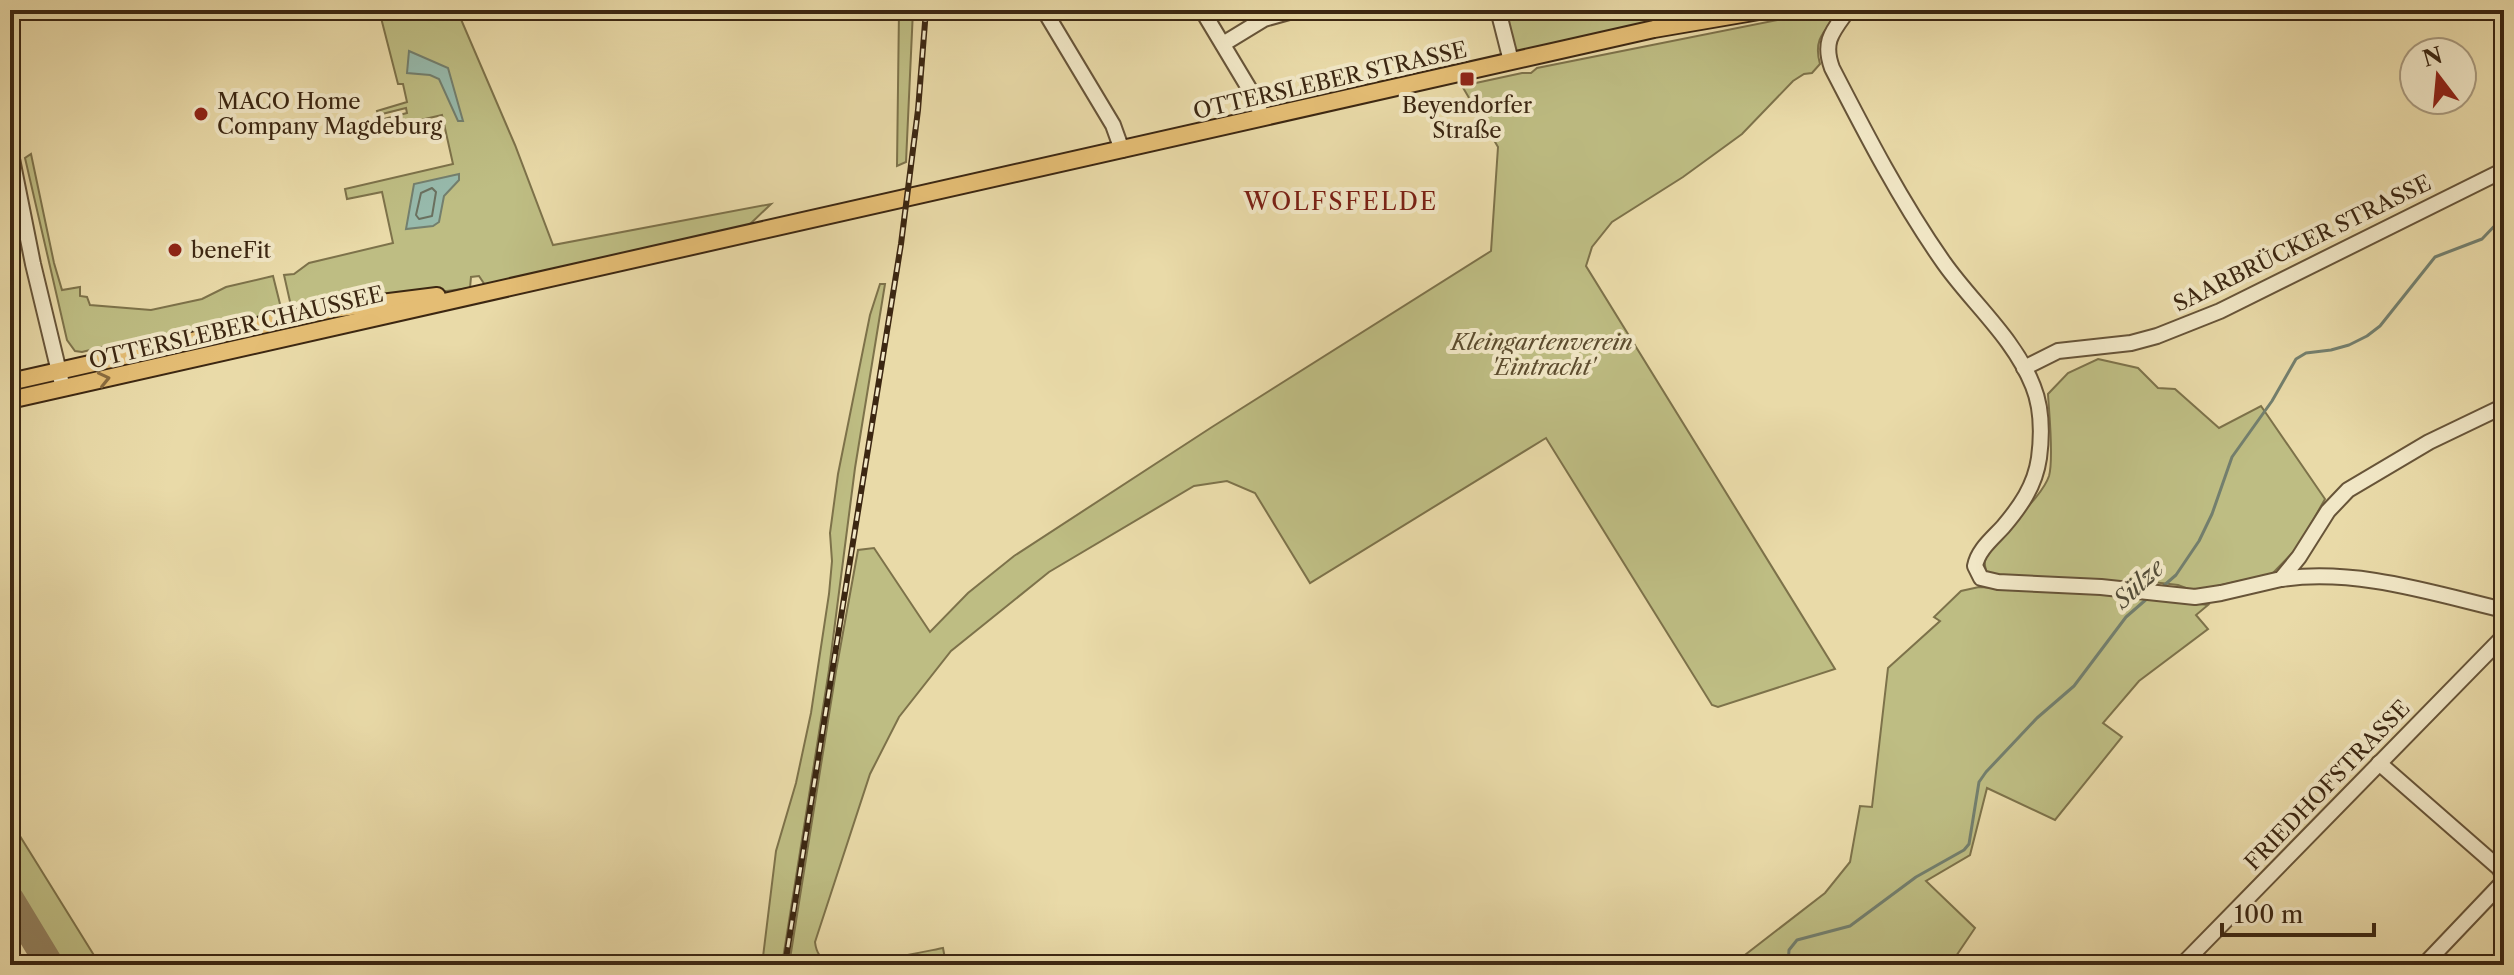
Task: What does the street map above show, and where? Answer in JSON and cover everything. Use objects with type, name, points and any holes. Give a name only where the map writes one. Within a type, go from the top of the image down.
[{"type":"main road","name":"OTTERSLEBER STRASSE","points":[[907,199],[1654,29],[1765,10]]},
{"type":"main road","name":"OTTERSLEBER CHAUSSEE","points":[[10,400],[907,199]]},
{"type":"main road","name":"OTTERSLEBER CHAUSSEE","points":[[10,382],[333,309],[445,295],[470,295]]},
{"type":"street","points":[[10,17],[13,10]]},
{"type":"street","points":[[1044,10],[1115,128],[1122,150]]},
{"type":"street","points":[[1202,10],[1255,98],[1262,118]]},
{"type":"street","points":[[1223,44],[1264,19],[1296,10]]},
{"type":"street","points":[[1498,10],[1511,61]]},
{"type":"street","points":[[1848,10],[1828,41],[1832,68],[1893,180],[1934,247],[2007,340],[2034,388],[2039,408],[2038,465],[2023,502],[1977,557],[1975,569],[1981,578],[1998,582],[2133,589],[2189,597],[2208,596],[2281,579],[2321,576],[2367,580],[2504,610]]},
{"type":"street","points":[[1411,84],[1433,86],[1457,80],[1479,68]]},
{"type":"street","points":[[1384,90],[1409,77],[1432,72],[1459,73]]},
{"type":"street","points":[[10,149],[63,388]]},
{"type":"street","name":"SAARBRÜCKER STRASSE","points":[[2024,368],[2058,351],[2131,343],[2220,311],[2504,170]]},
{"type":"street","points":[[2281,579],[2295,563],[2328,511],[2348,490],[2429,442],[2504,406]]},
{"type":"street","name":"FRIEDHOFSTRASSE","points":[[2182,965],[2504,636]]},
{"type":"street","points":[[2379,763],[2502,875],[2424,965]]},
{"type":"green space","points":[[379,10],[457,10],[515,145],[553,245],[771,204],[748,226],[485,285],[479,276],[471,277],[470,288],[299,310],[291,306],[284,275],[294,274],[309,263],[393,243],[382,192],[347,199],[345,189],[453,164],[442,115],[382,129],[380,120],[407,113],[406,108],[378,115],[377,111],[407,102],[403,84],[398,84]]},
{"type":"green space","points":[[899,10],[913,10],[906,162],[897,166]]},
{"type":"green space","points":[[1505,10],[1736,10],[1516,54]]},
{"type":"green space","name":"Kleingartenverein 'Eintracht'","points":[[1828,10],[1839,12],[1821,36],[1818,48],[1820,64],[1812,73],[1793,81],[1742,134],[1683,177],[1612,222],[1592,247],[1586,266],[1835,669],[1718,707],[1712,705],[1546,438],[1310,583],[1255,493],[1227,481],[1194,486],[1049,572],[951,651],[899,717],[870,774],[815,942],[823,959],[838,964],[943,948],[946,964],[789,965],[858,550],[874,548],[930,632],[968,593],[1014,556],[1491,251],[1498,147],[1462,86]]},
{"type":"green space","points":[[31,154],[62,290],[80,287],[80,296],[87,297],[90,305],[151,310],[202,299],[226,287],[273,276],[280,304],[276,315],[126,350],[123,342],[75,351],[67,340],[25,158]]},
{"type":"green space","points":[[880,284],[885,284],[782,965],[762,965],[776,851],[796,783],[811,713],[829,594],[832,561],[830,533],[838,474],[870,315]]},
{"type":"green space","points":[[2098,359],[2138,368],[2158,388],[2175,389],[2219,428],[2261,406],[2325,499],[2298,547],[2272,574],[2194,591],[2178,585],[2135,580],[2130,583],[1987,574],[1985,563],[1988,552],[2036,498],[2049,476],[2048,394],[2068,373]]},
{"type":"green space","points":[[1979,587],[2129,596],[2208,605],[2196,615],[2208,629],[2139,681],[2103,723],[2122,737],[2055,820],[1987,788],[1970,855],[1926,881],[1975,928],[1950,965],[1732,965],[1825,893],[1850,862],[1860,806],[1872,807],[1888,668],[1940,621],[1934,617],[1961,591]]},
{"type":"green space","points":[[10,820],[100,965],[63,965],[10,878]]},
{"type":"water","points":[[409,51],[448,68],[463,121],[458,121],[439,79],[407,73]]},
{"type":"water","points":[[459,174],[459,180],[444,196],[439,222],[433,226],[406,229],[414,184]]},
{"type":"waterway","name":"Sülze","points":[[2161,588],[2176,575],[2199,541],[2232,457],[2272,401],[2296,359],[2306,353],[2349,345],[2367,336],[2380,326],[2435,257],[2482,239],[2504,216]]},
{"type":"waterway","name":"Sülze","points":[[1788,965],[1789,950],[1797,940],[1850,926],[1916,877],[1964,850],[1969,844],[1979,782],[1986,772],[2037,718],[2074,686],[2126,617],[2149,597]]},
{"type":"taxiway","points":[[10,899],[50,965]]},
{"type":"railway","points":[[785,965],[901,244],[918,110],[926,10]]},
{"type":"place","name":"Beyendorfer Straße","points":[[1467,79]]},
{"type":"place","name":"MACO Home Company Magdeburg","points":[[201,114]]},
{"type":"place","name":"beneFit","points":[[175,250]]},
{"type":"district","name":"WOLFSFELDE","points":[[1341,202]]}]
